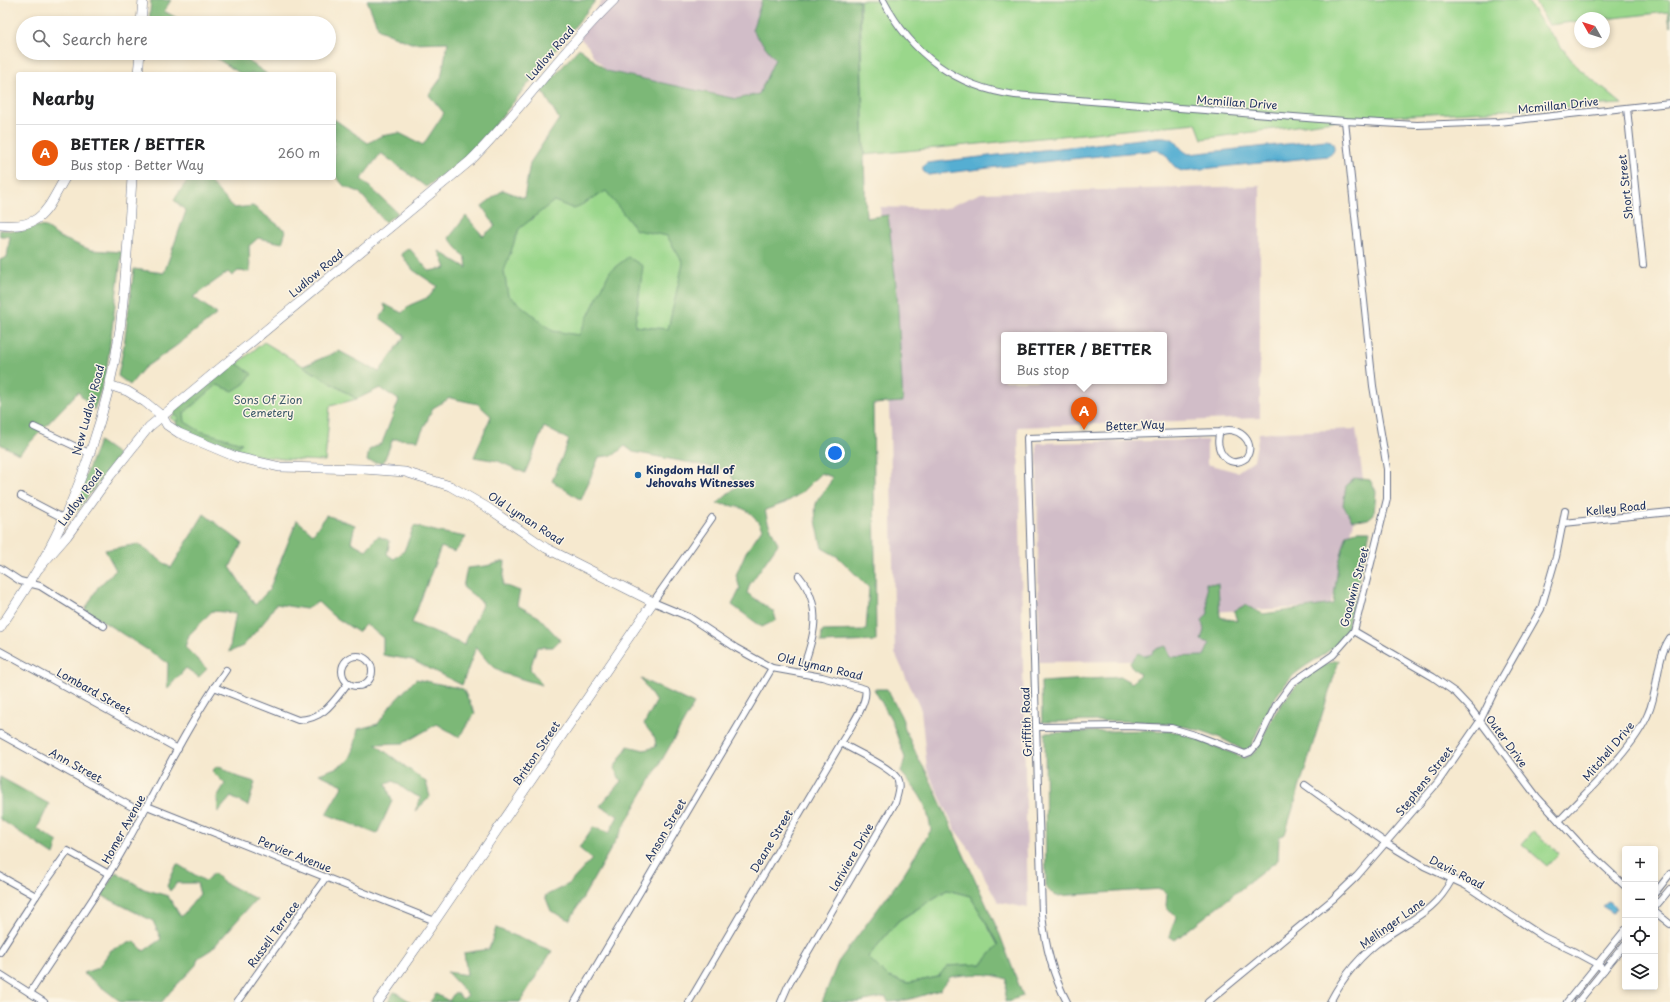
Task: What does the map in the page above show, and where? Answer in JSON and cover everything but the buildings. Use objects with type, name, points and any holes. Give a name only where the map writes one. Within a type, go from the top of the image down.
[{"type":"street","points":[[142,16],[143,0]]},
{"type":"street","name":"Ludlow Road","points":[[39,568],[66,536],[140,437],[162,416],[470,161],[508,122],[574,43],[614,0]]},
{"type":"street","name":"Mcmillan Drive","points":[[884,0],[902,31],[927,57],[958,78],[991,90],[1022,96],[1345,121],[1417,124],[1466,124],[1512,121],[1670,103]]},
{"type":"street","points":[[138,72],[139,60]]},
{"type":"street","name":"Short Street","points":[[1627,108],[1643,265]]},
{"type":"street","name":"Goodwin Street","points":[[1036,726],[1165,728],[1189,733],[1245,754],[1250,752],[1257,744],[1271,714],[1287,688],[1298,678],[1333,655],[1354,631],[1374,554],[1388,488],[1387,469],[1373,386],[1345,121]]},
{"type":"street","points":[[0,225],[27,224],[38,220],[44,214],[64,180]]},
{"type":"street","name":"New Ludlow Road","points":[[0,628],[39,568],[73,496],[89,453],[109,385],[120,330],[127,260],[132,180]]},
{"type":"street","name":"Old Lyman Road","points":[[109,385],[127,391],[146,402],[179,434],[223,452],[254,462],[280,467],[363,469],[405,472],[445,484],[474,499],[546,548],[653,602],[689,618],[736,648],[772,668],[801,673],[865,688]]},
{"type":"street","points":[[34,427],[89,453]]},
{"type":"street","name":"Better Way","points":[[1028,438],[1232,431],[1245,437],[1250,445],[1250,450],[1246,458],[1235,462],[1224,457],[1219,448],[1218,436],[1220,432]]},
{"type":"street","name":"Griffith Road","points":[[1028,438],[1040,887],[1044,929],[1052,966],[1067,1002]]},
{"type":"street","points":[[21,496],[63,518]]},
{"type":"street","name":"Stephens Street","points":[[1212,1001],[1333,899],[1357,876],[1438,782],[1480,721],[1496,688],[1541,609],[1556,557],[1566,511]]},
{"type":"street","name":"Kelley Road","points":[[1564,523],[1670,512]]},
{"type":"street","name":"Britton Street","points":[[378,1002],[712,518]]},
{"type":"street","points":[[0,568],[16,579],[40,586],[104,626]]},
{"type":"street","points":[[799,576],[812,597],[815,611],[814,628],[810,648],[801,673]]},
{"type":"street","name":"Outer Drive","points":[[1354,631],[1447,686],[1466,703],[1522,779],[1594,859],[1622,883]]},
{"type":"street","name":"Mitchell Drive","points":[[1559,821],[1620,755],[1642,726],[1652,703],[1663,653],[1670,638]]},
{"type":"street","name":"Lombard Street","points":[[0,651],[178,749]]},
{"type":"street","points":[[353,657],[367,660],[372,669],[372,674],[367,683],[358,686],[348,683],[343,676],[342,671],[346,662],[353,657]]},
{"type":"street","name":"Anson Street","points":[[576,1002],[772,668]]},
{"type":"street","name":"Homer Avenue","points":[[30,993],[109,874],[178,749],[214,687],[226,670]]},
{"type":"street","points":[[214,687],[298,720],[317,717],[326,710],[348,683]]},
{"type":"street","name":"Deane Street","points":[[689,1002],[841,743],[867,694],[865,688]]},
{"type":"street","name":"Ann Street","points":[[0,734],[143,813]]},
{"type":"street","name":"Lariviere Drive","points":[[781,1002],[788,986],[895,803],[899,788],[897,779],[883,766],[841,743]]},
{"type":"street","name":"Davis Road","points":[[1305,785],[1386,843],[1424,866],[1466,885],[1542,936],[1597,964],[1604,970]]},
{"type":"street","name":"Pervier Avenue","points":[[147,806],[435,921]]},
{"type":"street","points":[[0,952],[36,896],[68,851],[109,874]]},
{"type":"street","points":[[1658,889],[1670,874]]},
{"type":"street","points":[[0,876],[36,896]]},
{"type":"street","name":"Russell Terrace","points":[[237,1002],[326,877]]},
{"type":"street","name":"Mellinger Lane","points":[[1330,1002],[1341,981],[1359,959],[1382,939],[1415,920],[1433,906],[1442,896],[1452,879]]},
{"type":"street","points":[[1658,903],[1670,888]]},
{"type":"street","points":[[1658,914],[1670,924]]},
{"type":"street","points":[[1567,1002],[1622,934]]},
{"type":"street","points":[[1578,1002],[1622,948]]},
{"type":"street","points":[[0,974],[44,1002]]},
{"type":"shaded area","points":[[603,0],[762,0],[752,30],[775,59],[759,94],[736,99],[607,71],[593,55],[588,46],[576,34]]},
{"type":"shaded area","points":[[1260,186],[1260,418],[1018,427],[1028,908],[998,902],[970,850],[956,831],[927,769],[921,710],[895,653],[890,430],[880,207],[944,209],[981,193]]},
{"type":"shaded area","points":[[1356,429],[1364,487],[1330,606],[1209,612],[1209,660],[1039,662],[1037,443],[1207,440],[1207,464],[1237,472],[1254,460],[1259,433]]},
{"type":"green space","points":[[151,0],[171,0],[164,11],[173,16],[150,16]]},
{"type":"green space","points":[[367,0],[596,0],[495,125],[462,161],[426,187],[381,153],[361,179],[398,213],[385,222],[359,192],[344,186],[336,176],[336,120],[368,143],[381,136],[399,133],[423,145],[444,113],[429,95],[441,78],[448,42],[411,43],[379,30]]},
{"type":"green space","points":[[762,0],[859,0],[866,218],[888,215],[897,293],[903,402],[873,404],[876,641],[821,643],[822,631],[866,630],[869,588],[838,557],[822,548],[815,508],[817,501],[829,485],[832,477],[821,473],[801,493],[785,503],[765,510],[768,522],[778,544],[750,584],[747,593],[774,612],[776,620],[762,627],[732,605],[740,589],[736,575],[746,552],[762,529],[753,516],[744,509],[717,504],[737,486],[728,470],[633,452],[625,446],[614,455],[599,457],[581,500],[552,481],[569,440],[544,427],[525,473],[498,461],[474,457],[491,416],[478,404],[450,398],[433,408],[418,440],[393,439],[383,463],[367,461],[369,450],[382,443],[399,400],[380,388],[357,399],[303,366],[339,351],[379,372],[405,336],[380,318],[386,310],[384,304],[402,313],[410,305],[429,297],[437,286],[413,270],[401,254],[409,248],[429,271],[446,268],[439,251],[467,268],[466,259],[449,238],[466,216],[483,236],[495,226],[482,206],[503,190],[524,198],[530,163],[559,119],[542,90],[579,48],[607,71],[736,99],[759,94],[775,59],[752,30]],"holes":[[[606,191],[636,230],[667,236],[683,263],[668,329],[635,326],[643,266],[628,257],[610,271],[579,335],[553,331],[508,295],[504,271],[519,229],[554,201],[574,209]]]},
{"type":"green space","points":[[860,0],[1527,0],[1540,20],[1577,67],[1622,104],[1354,118],[1202,139],[1196,123],[864,155]]},
{"type":"green space","points":[[1534,0],[1670,0],[1670,27],[1668,12],[1610,18],[1610,12],[1574,12],[1574,22],[1549,25]]},
{"type":"green space","points":[[219,60],[247,60],[264,72],[238,72]]},
{"type":"green space","points":[[557,153],[784,299],[583,353],[509,314],[491,260],[510,228],[533,219],[543,199]]},
{"type":"green space","points":[[188,180],[208,180],[234,208],[253,206],[286,231],[282,243],[258,238],[249,246],[250,272],[238,271],[232,276],[228,272],[193,297],[217,314],[176,346],[144,368],[130,385],[118,376],[124,345],[134,269],[164,273],[186,211],[174,200]]},
{"type":"green space","points":[[38,226],[46,227],[59,237],[91,250],[122,252],[106,374],[94,410],[78,392],[19,454],[0,444],[0,260],[7,257],[10,236],[0,236],[0,230],[22,231]]},
{"type":"green space","name":"Sons Of Zion Cemetery","points":[[264,342],[357,399],[330,406],[325,461],[282,459],[248,453],[221,444],[170,418]]},
{"type":"green space","points":[[235,362],[252,374],[244,384],[233,391],[217,385],[184,413],[185,422],[200,431],[242,443],[231,451],[195,436],[176,425],[178,417],[172,412]]},
{"type":"green space","points":[[99,441],[119,455],[77,511],[73,508]]},
{"type":"green space","points":[[1355,478],[1370,480],[1376,491],[1374,514],[1368,519],[1352,520],[1343,505],[1346,486]]},
{"type":"green space","points":[[204,514],[242,543],[230,567],[255,605],[269,590],[297,520],[313,534],[326,515],[355,525],[351,542],[366,550],[378,536],[390,541],[387,554],[394,559],[404,551],[414,526],[466,537],[455,552],[441,547],[412,623],[464,645],[483,603],[463,587],[467,568],[486,566],[505,561],[503,585],[520,591],[517,605],[539,617],[560,640],[553,647],[537,647],[530,669],[542,685],[502,673],[488,662],[476,647],[462,685],[412,660],[383,655],[383,638],[366,624],[358,632],[332,615],[318,602],[306,609],[276,604],[264,622],[243,646],[229,652],[236,613],[212,611],[189,635],[185,647],[207,669],[199,677],[186,668],[167,689],[168,663],[85,610],[98,587],[116,570],[105,550],[138,544],[171,568]]},
{"type":"green space","points":[[1357,531],[1370,531],[1347,629],[1336,645],[1295,674],[1282,688],[1266,713],[1250,748],[1244,751],[1211,734],[1192,728],[1150,722],[1042,722],[1041,682],[1121,677],[1132,683],[1140,674],[1129,664],[1138,653],[1144,656],[1152,654],[1153,650],[1166,646],[1170,657],[1204,656],[1210,643],[1201,640],[1204,630],[1202,621],[1208,613],[1206,583],[1218,584],[1220,617],[1237,621],[1234,611],[1245,605],[1263,614],[1333,604],[1338,566],[1347,534]]},
{"type":"green space","points":[[1339,660],[1285,834],[1279,837],[1278,860],[1175,940],[1169,936],[1176,917],[1166,906],[1167,894],[1161,889],[1056,896],[1046,888],[1045,733],[1150,730],[1179,732],[1245,758],[1250,756],[1258,748],[1276,712],[1299,683],[1318,668]]},
{"type":"green space","points":[[416,679],[463,689],[475,713],[459,737],[437,724],[404,743],[375,744],[426,782],[430,797],[415,811],[421,798],[407,791],[394,781],[386,784],[392,801],[377,834],[326,814],[343,785],[319,774],[344,764],[354,749],[358,729],[378,724],[391,705]]},
{"type":"green space","points":[[641,679],[694,704],[570,920],[551,911],[545,896],[569,884],[592,859],[579,848],[593,827],[609,833],[618,816],[600,806],[621,781],[614,768],[628,746],[644,750],[656,747],[655,738],[644,724],[656,702]]},
{"type":"green space","points":[[874,689],[887,689],[903,720],[903,725],[919,760],[927,773],[1000,935],[1023,996],[1005,1002],[1007,979],[992,975],[978,974],[950,977],[940,990],[901,1001],[888,1002],[886,997],[858,1002],[822,1002],[838,962],[901,878],[931,830],[927,812],[921,798],[901,772],[905,758],[891,719]],"holes":[[[947,890],[970,896],[998,945],[982,964],[947,966],[938,977],[908,983],[888,977],[868,957],[898,921]]]},
{"type":"green space","points":[[217,766],[222,767],[235,776],[255,782],[248,806],[231,797],[218,812],[217,797],[225,784],[212,771]]},
{"type":"green space","points":[[0,777],[49,804],[37,829],[58,842],[54,855],[0,819]]},
{"type":"green space","points":[[1533,831],[1559,853],[1547,866],[1522,844]]},
{"type":"green space","points":[[177,864],[205,881],[214,873],[223,882],[256,899],[212,949],[198,958],[196,965],[162,1002],[121,1002],[83,973],[98,968],[111,950],[134,941],[144,951],[161,939],[153,921],[101,895],[116,872],[144,889],[168,896],[181,917],[200,894],[197,883],[177,883],[170,891],[167,886]]},
{"type":"green space","points":[[947,890],[970,896],[998,945],[982,964],[947,966],[938,977],[908,983],[888,977],[868,957],[898,921]]},
{"type":"green space","points":[[496,928],[552,951],[520,1002],[430,1002],[436,994],[449,1001],[455,992],[463,999],[468,995],[447,972],[467,975],[464,953],[489,949]]},
{"type":"green space","points":[[395,992],[411,1002],[388,1002]]},
{"type":"water","points":[[1165,137],[1174,140],[1184,151],[1189,154],[1326,140],[1331,141],[1334,145],[1334,150],[1328,156],[1182,171],[1175,167],[1161,151],[1157,150],[928,175],[923,171],[923,166],[927,163]]},
{"type":"water","points":[[1608,901],[1617,908],[1613,913],[1602,906]]},
{"type":"place","name":"BETTER / BETTER","points":[[1084,430]]},
{"type":"place","name":"Kingdom Hall of Jehovahs Witnesses","points":[[638,475]]}]
